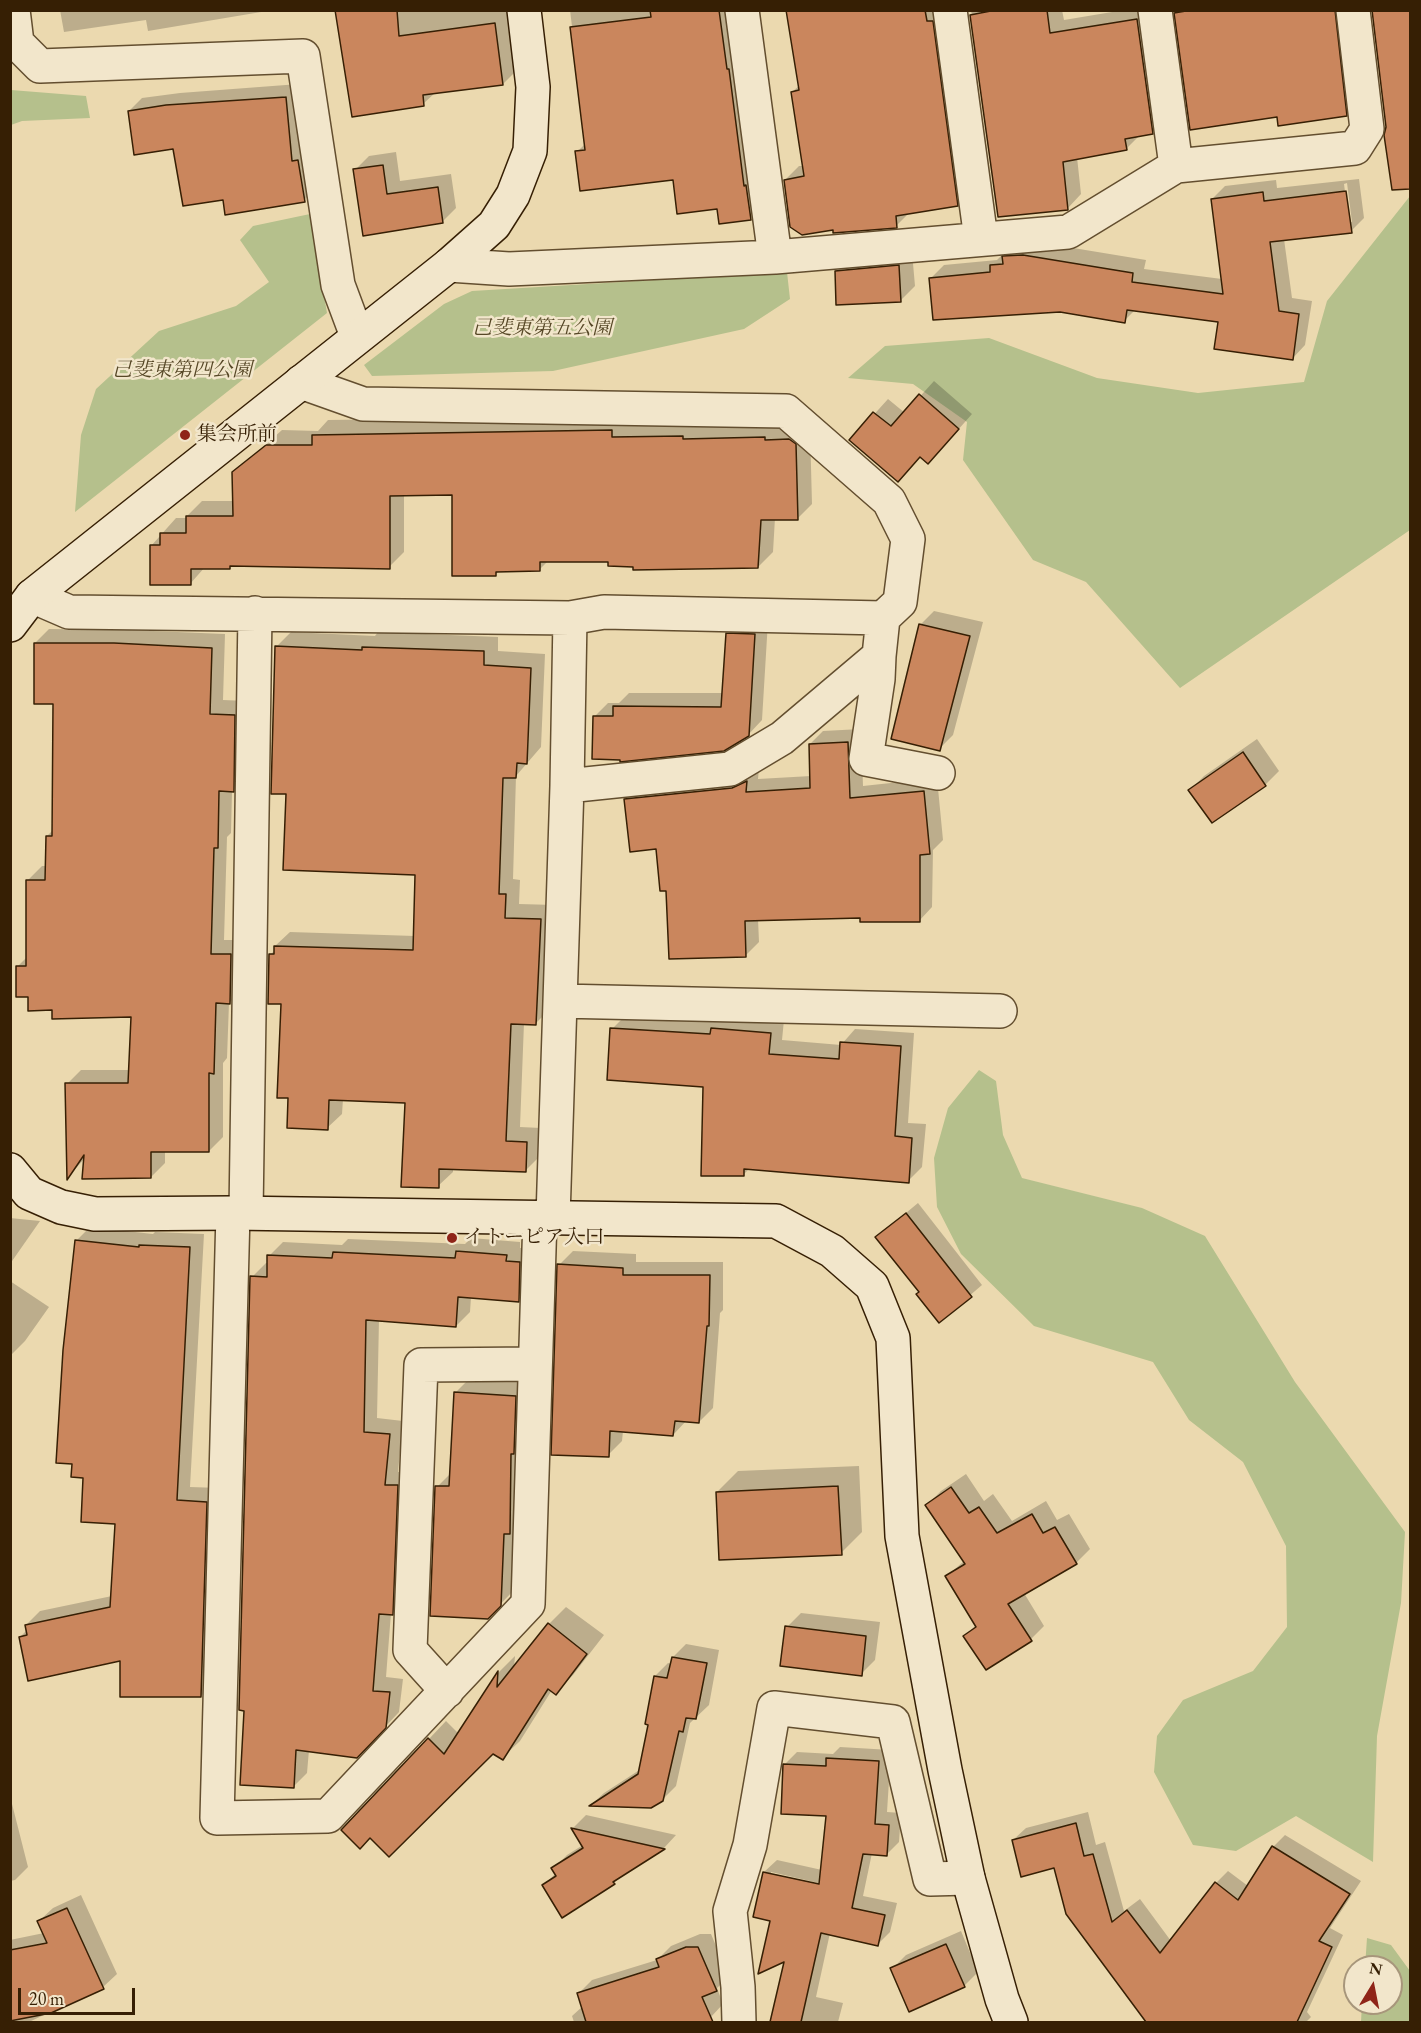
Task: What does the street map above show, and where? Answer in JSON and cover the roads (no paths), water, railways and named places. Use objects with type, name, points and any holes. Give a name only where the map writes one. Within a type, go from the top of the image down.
[{"type":"street","points":[[13,10],[17,43],[40,66],[303,56],[338,285],[357,336]]},
{"type":"street","points":[[10,625],[32,596],[449,265],[494,225],[513,195],[530,151],[532,87],[524,10]]},
{"type":"street","points":[[742,10],[775,257]]},
{"type":"street","points":[[950,10],[981,239]]},
{"type":"street","points":[[1155,10],[1176,166]]},
{"type":"street","points":[[449,265],[509,269],[775,257],[1068,232],[1176,166],[1355,148],[1367,129],[1353,10]]},
{"type":"street","points":[[301,382],[363,404],[786,411],[889,501],[908,539],[900,602],[883,618],[878,679],[866,759],[938,773]]},
{"type":"street","points":[[32,596],[69,612],[570,618],[604,612],[883,618]]},
{"type":"street","points":[[255,613],[240,1213],[218,1818],[328,1816],[528,1604],[536,1364],[560,1000],[570,618]]},
{"type":"street","points":[[567,786],[730,769],[783,738],[879,656]]},
{"type":"street","points":[[560,1000],[1000,1011]]},
{"type":"street","points":[[10,1170],[29,1193],[61,1207],[95,1214],[240,1213],[776,1221],[832,1251],[872,1286],[893,1338],[902,1536],[945,1770],[968,1878],[1002,1999],[1011,2022]]},
{"type":"street","points":[[447,1691],[410,1650],[421,1365],[536,1364]]},
{"type":"street","points":[[739,2022],[730,1911],[750,1845],[774,1708],[892,1722],[930,1879],[968,1878]]},
{"type":"place","name":"集会所前","points":[[185,435]]},
{"type":"place","name":"イトーピア入口","points":[[452,1238]]},
{"type":"park label","name":"己斐東第五公園","points":[[542,329]]},
{"type":"park label","name":"己斐東第四公園","points":[[182,371]]}]
